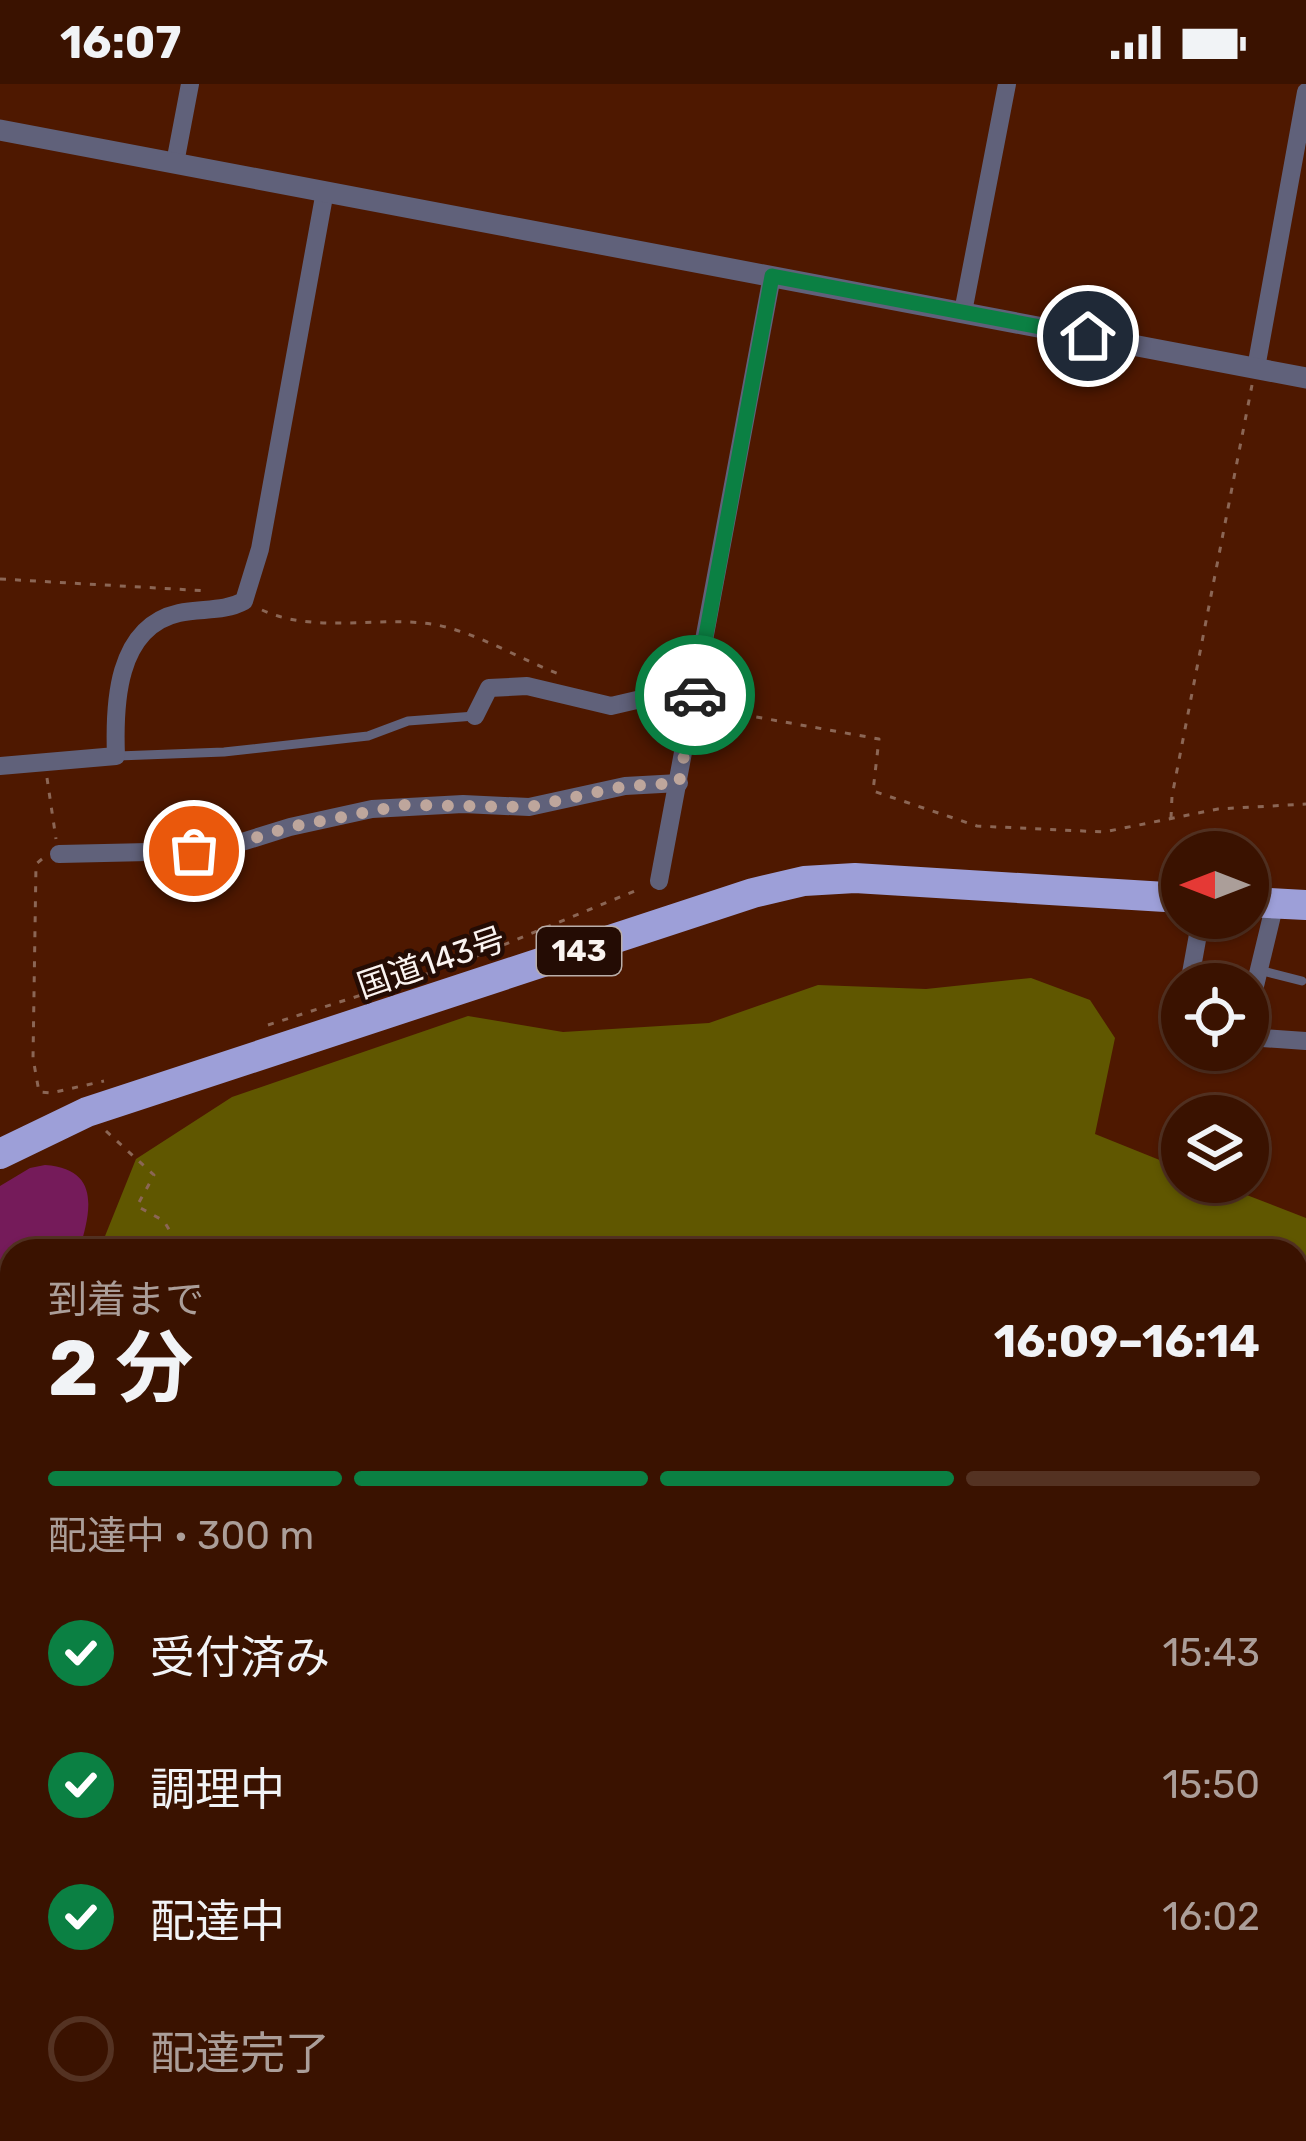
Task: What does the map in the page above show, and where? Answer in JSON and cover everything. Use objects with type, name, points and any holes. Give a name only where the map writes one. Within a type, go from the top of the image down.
[{"type":"highway","name":"国道143号","points":[[0,1154],[87,1112],[752,893],[804,881],[855,878],[1161,897]]},
{"type":"street","points":[[175,163],[190,84]]},
{"type":"street","points":[[963,312],[1006,84]]},
{"type":"street","points":[[1256,368],[1306,92]]},
{"type":"street","points":[[0,130],[1306,378]]},
{"type":"street","points":[[0,766],[116,756],[118,679],[135,646],[155,623],[177,613],[233,608],[244,601],[260,550],[325,191]]},
{"type":"street","points":[[659,881],[772,276]]},
{"type":"street","points":[[475,716],[489,688],[526,686],[611,706],[640,699],[693,705]]},
{"type":"street","points":[[59,854],[194,851],[404,805],[529,807],[625,786],[679,783]]},
{"type":"street","points":[[1256,963],[1276,903]]},
{"type":"street","points":[[1269,1038],[1306,1041]]},
{"type":"lane","points":[[116,756],[224,752],[368,736],[408,721],[475,716]]},
{"type":"lane","points":[[1269,980],[1302,981]]},
{"type":"path","points":[[1171,819],[1256,368]]},
{"type":"path","points":[[0,579],[225,592],[292,622],[439,625],[565,676]]},
{"type":"path","points":[[693,705],[879,739],[873,791],[977,826],[1104,832],[1218,809],[1306,804]]},
{"type":"path","points":[[47,762],[59,854],[46,855],[36,865],[33,1058],[39,1092],[110,1079]]},
{"type":"path","points":[[457,964],[659,881]]},
{"type":"path","points":[[259,1058],[256,1038],[272,1022],[436,971]]},
{"type":"path","points":[[87,1112],[154,1175],[137,1207],[164,1221],[171,1233],[168,1239]]},
{"type":"shaded area","points":[[1031,978],[1090,1000],[1115,1038],[1095,1134],[1161,1161],[1161,1203],[1267,1203],[1306,1218],[1306,1239],[104,1239],[136,1159],[232,1097],[468,1016],[563,1032],[709,1023],[818,985],[926,989]]},
{"type":"shaded area","points":[[30,1168],[63,1168],[84,1183],[88,1207],[82,1239],[0,1239],[0,1186]]},
{"type":"way so far","points":[[194,851],[372,809],[463,804],[529,807],[625,786],[679,783],[695,695]]},
{"type":"route","points":[[695,695],[772,276],[1088,336]]}]
